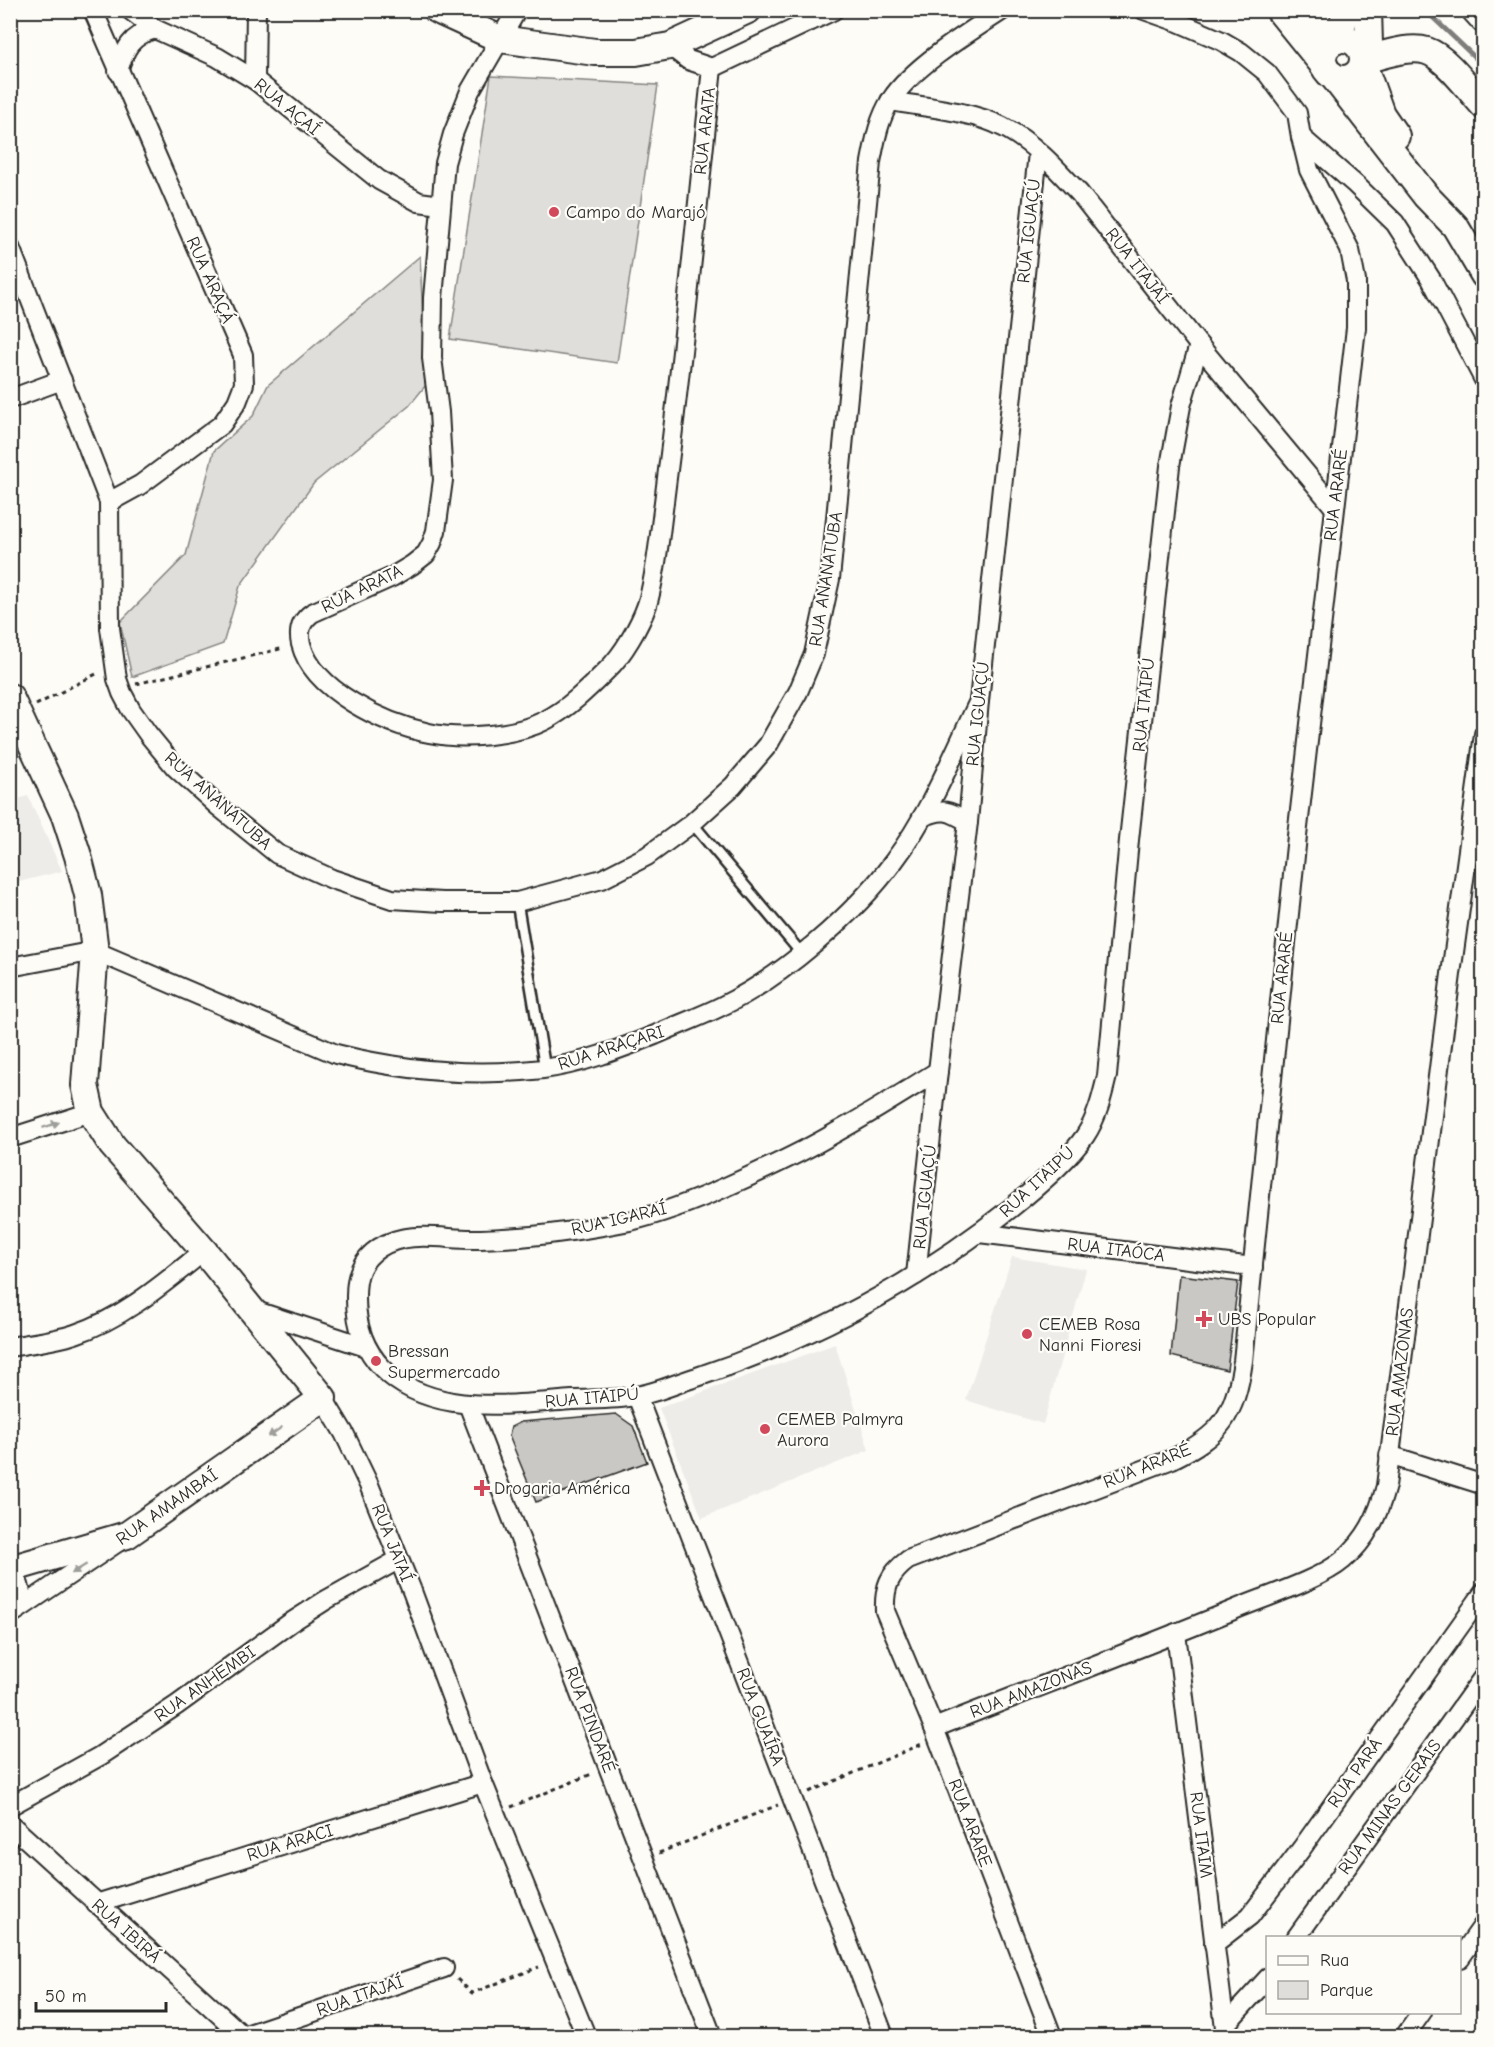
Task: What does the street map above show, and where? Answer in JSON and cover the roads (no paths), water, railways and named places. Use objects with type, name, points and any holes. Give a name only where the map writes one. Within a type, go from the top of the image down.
[{"type":"street","name":"RUA ARAÇÁ","points":[[93,10],[243,355],[244,384],[237,402],[222,424],[140,485],[109,502]]},
{"type":"street","name":"RUA AÇAÍ","points":[[130,10],[154,29],[217,57],[255,80],[379,180],[419,202],[441,205]]},
{"type":"street","points":[[255,80],[256,10]]},
{"type":"street","name":"RUA ARATA","points":[[518,10],[470,91],[453,134],[445,163],[433,298],[432,358],[439,412],[443,480],[436,531],[426,554],[412,565],[392,577],[312,613],[306,617],[300,630],[300,641],[310,667],[351,702],[389,722],[430,734],[460,736],[501,734],[544,721],[576,698],[610,667],[634,633],[647,605],[656,562],[685,327],[712,68]]},
{"type":"street","points":[[448,12],[500,39],[595,52],[636,52],[670,46],[748,10]]},
{"type":"street","points":[[670,46],[688,60],[712,68],[834,10]]},
{"type":"street","name":"RUA ANANATUBA","points":[[10,247],[109,502],[110,628],[115,665],[122,693],[131,710],[175,767],[219,807],[277,854],[332,879],[392,899],[517,902],[602,879],[647,856],[692,824],[733,786],[768,745],[798,692],[814,654],[830,579],[871,162],[881,119],[902,84],[920,68],[1003,10]]},
{"type":"street","name":"RUA ARARÉ","points":[[885,1611],[884,1595],[889,1580],[898,1567],[908,1560],[1172,1459],[1197,1447],[1218,1429],[1231,1411],[1239,1389],[1298,824],[1356,328],[1356,281],[1350,250],[1309,170],[1300,137],[1297,113],[1267,73],[1241,52],[1222,41],[1144,10]]},
{"type":"street","points":[[1279,10],[1426,196],[1455,226]]},
{"type":"street","points":[[1290,10],[1322,27],[1335,41]]},
{"type":"street","points":[[1347,10],[1335,41],[1325,51],[1324,62],[1329,71],[1338,78],[1356,74],[1363,60],[1369,44],[1368,10]]},
{"type":"street","points":[[1475,10],[1484,20]]},
{"type":"street","points":[[118,71],[129,44],[136,37],[154,29]]},
{"type":"street","points":[[1335,41],[1346,39],[1357,45],[1382,114],[1436,188],[1484,275]]},
{"type":"street","points":[[1363,60],[1403,51],[1427,51],[1445,64],[1484,106]]},
{"type":"street","name":"RUA ITAJAÍ","points":[[890,101],[979,117],[1002,126],[1038,153],[1080,194],[1199,345],[1334,507]]},
{"type":"street","points":[[1300,137],[1356,185],[1395,223],[1431,279],[1484,380]]},
{"type":"street","name":"RUA IGUAÇÚ","points":[[916,1275],[968,822],[1038,153]]},
{"type":"street","name":"RUA ITAIPÚ","points":[[366,1347],[394,1378],[415,1391],[439,1399],[468,1404],[502,1405],[637,1396],[737,1364],[790,1341],[881,1296],[979,1233],[1032,1191],[1085,1136],[1099,1109],[1107,1076],[1129,840],[1170,466],[1181,406],[1199,345]]},
{"type":"street","points":[[10,399],[62,380]]},
{"type":"street","name":"RUA ARAÇARI","points":[[95,951],[336,1054],[370,1062],[435,1071],[490,1073],[545,1069],[585,1060],[632,1044],[723,1006],[777,973],[802,954],[859,902],[894,861],[922,817],[979,701]]},
{"type":"street","points":[[10,1138],[91,1112],[85,1085],[95,951],[88,895],[65,816],[14,705]]},
{"type":"street","name":"RUA AMAZONAS","points":[[934,1728],[1317,1575],[1342,1561],[1365,1537],[1379,1511],[1386,1486],[1484,734]]},
{"type":"street","points":[[922,817],[942,810],[968,822]]},
{"type":"street","points":[[10,967],[95,951]]},
{"type":"street","name":"RUA IGARAÍ","points":[[366,1347],[357,1324],[356,1282],[359,1269],[370,1254],[383,1245],[399,1239],[422,1237],[473,1239],[566,1232],[634,1220],[695,1200],[774,1166],[836,1133],[938,1071]]},
{"type":"street","name":"RUA JATAÍ","points":[[91,1112],[112,1144],[204,1251],[323,1398],[344,1433],[369,1485],[412,1591],[483,1783],[586,2037]]},
{"type":"street","name":"RUA ITAÓCA","points":[[979,1233],[1253,1267]]},
{"type":"street","points":[[10,1347],[73,1335],[97,1326],[155,1291],[204,1251]]},
{"type":"street","points":[[253,1310],[366,1347]]},
{"type":"street","name":"RUA GUAÍRA","points":[[637,1396],[884,2037]]},
{"type":"street","name":"RUA AMAMBAÍ","points":[[17,1610],[93,1560],[323,1398]]},
{"type":"street","name":"RUA PINDARÉ","points":[[468,1404],[712,2037]]},
{"type":"street","points":[[1389,1455],[1484,1485]]},
{"type":"street","points":[[10,1569],[127,1535]]},
{"type":"street","name":"RUA ANHEMBI","points":[[10,1806],[100,1756],[177,1705],[290,1623],[398,1560]]},
{"type":"street","points":[[10,1574],[19,1585],[17,1610]]},
{"type":"street","name":"RUA PARÁ","points":[[1214,1944],[1250,1916],[1302,1848],[1484,1592]]},
{"type":"street","name":"RUA ARARE","points":[[885,1611],[934,1728],[1052,2037]]},
{"type":"street","name":"RUA ITAIM","points":[[1176,1633],[1226,2031]]},
{"type":"street","name":"RUA MINAS GERAIS","points":[[1297,1936],[1484,1676]]},
{"type":"street","name":"RUA ARACI","points":[[96,1904],[483,1783]]},
{"type":"street","name":"RUA IBIRÁ","points":[[10,1824],[243,2036]]},
{"type":"street","points":[[1461,1958],[1484,1924]]},
{"type":"street","name":"RUA ITAJAÍ","points":[[243,2036],[444,1968]]},
{"type":"street","points":[[1226,2031],[1266,1981]]},
{"type":"street","points":[[1405,2037],[1421,2014]]},
{"type":"lane","points":[[692,824],[802,954]]},
{"type":"lane","points":[[517,902],[545,1069]]},
{"type":"waterway","points":[[1425,10],[1484,66]]},
{"type":"place","name":"Campo do Marajó","points":[[554,212]]},
{"type":"place","name":"UBS Popular","points":[[1204,1319]]},
{"type":"place","name":"CEMEB Rosa Nanni Fioresi","points":[[1027,1334]]},
{"type":"place","name":"Bressan Supermercado","points":[[376,1361]]},
{"type":"place","name":"CEMEB Palmyra Aurora","points":[[765,1429]]},
{"type":"place","name":"Drogaria América","points":[[482,1488]]}]
